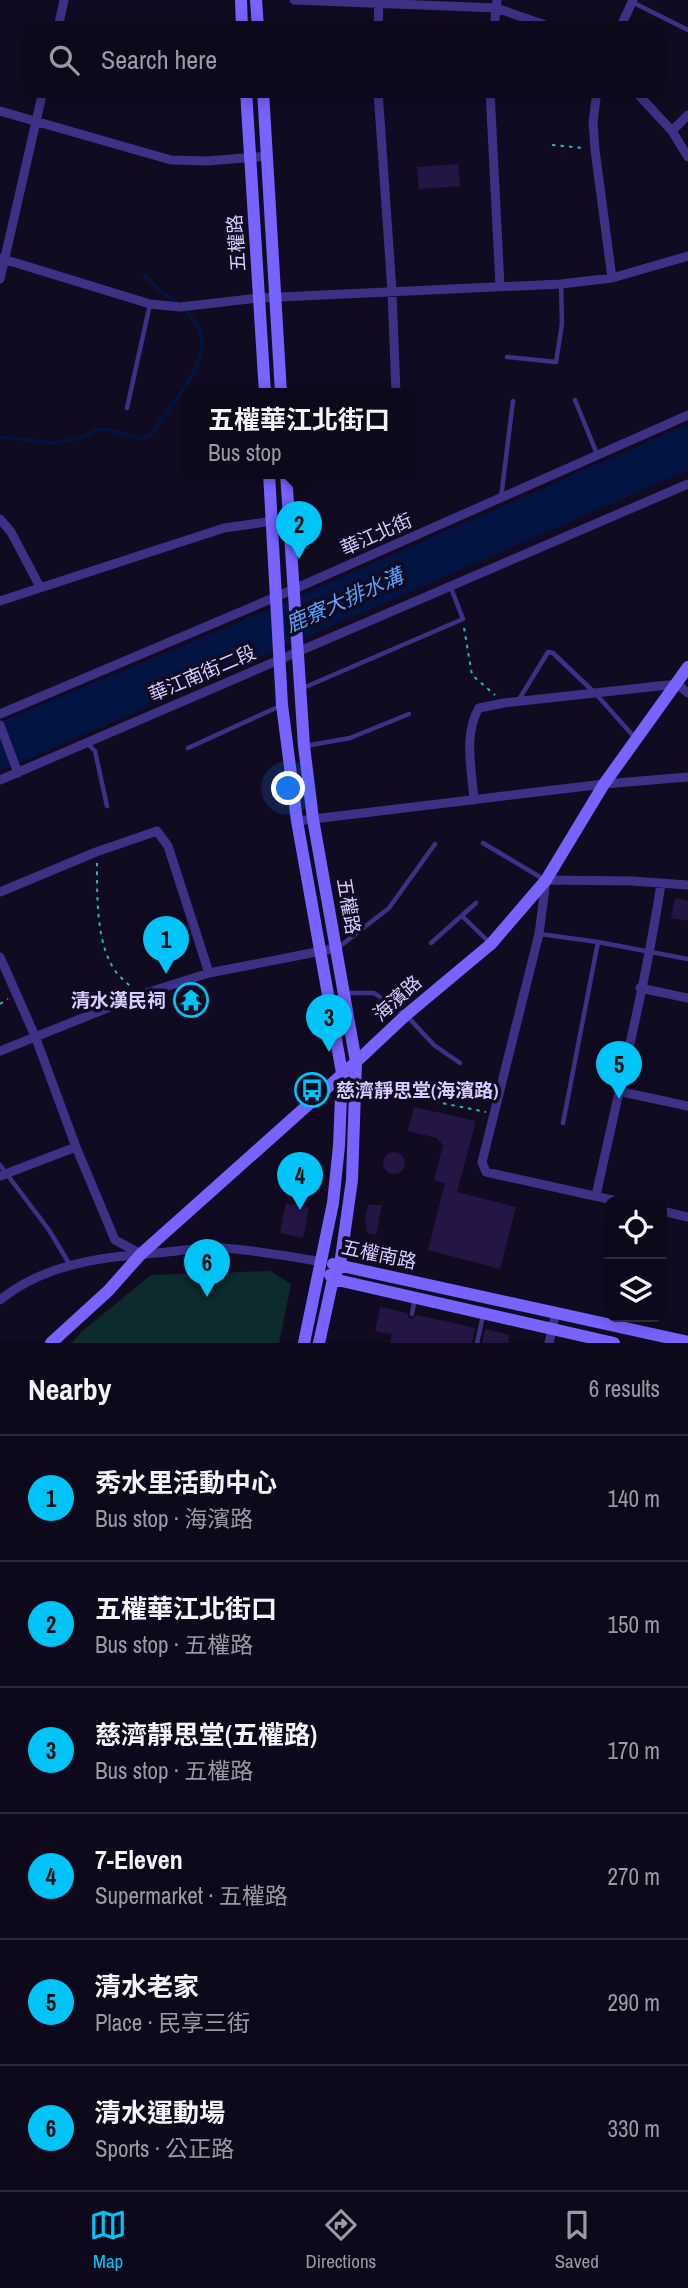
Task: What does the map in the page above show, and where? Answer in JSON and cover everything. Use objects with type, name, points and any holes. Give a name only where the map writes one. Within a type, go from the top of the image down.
[{"type":"street","points":[[60,21],[64,0]]},
{"type":"street","points":[[241,0],[242,21]]},
{"type":"street","points":[[256,0],[258,21]]},
{"type":"street","points":[[294,0],[497,4],[537,21]]},
{"type":"street","points":[[623,21],[633,1]]},
{"type":"street","points":[[378,2],[378,21]]},
{"type":"street","points":[[0,279],[2,259],[41,98]]},
{"type":"street","name":"五權路","points":[[246,98],[265,388]]},
{"type":"street","name":"五權路","points":[[264,98],[281,388]]},
{"type":"street","points":[[378,98],[396,388]]},
{"type":"street","points":[[490,98],[500,286]]},
{"type":"street","points":[[596,98],[593,122],[595,150],[612,278]]},
{"type":"street","points":[[641,98],[672,131],[688,158]]},
{"type":"street","points":[[0,111],[171,160],[206,161],[268,156]]},
{"type":"street","points":[[672,131],[688,116]]},
{"type":"street","points":[[2,259],[150,304],[180,307],[259,298],[561,284],[612,278],[688,256]]},
{"type":"street","name":"華江北街","points":[[0,714],[293,594],[688,415]]},
{"type":"street","name":"五權路","points":[[269,479],[282,705],[297,821],[342,1073],[339,1146],[332,1203],[304,1343]]},
{"type":"street","name":"五權路","points":[[286,479],[304,746],[313,819],[346,993],[356,1062],[352,1180],[340,1265],[333,1279],[319,1343]]},
{"type":"street","name":"華江南街二段","points":[[0,780],[16,770],[86,743],[279,655],[450,586],[688,484]]},
{"type":"street","points":[[0,519],[11,532],[40,587]]},
{"type":"street","points":[[0,601],[224,528],[288,519]]},
{"type":"street","name":"海濱路","points":[[51,1343],[108,1291],[141,1254],[406,1015],[491,944],[546,880],[604,784],[688,667]]},
{"type":"street","points":[[474,800],[470,733],[472,718],[479,708],[518,701],[677,684],[688,693]]},
{"type":"street","points":[[0,725],[16,770]]},
{"type":"street","points":[[297,821],[604,784],[688,777]]},
{"type":"street","points":[[0,892],[96,852],[157,831],[168,846],[209,973]]},
{"type":"street","points":[[604,1198],[486,1172],[482,1162],[539,934],[546,880],[688,885]]},
{"type":"street","points":[[596,1196],[650,952],[662,884]]},
{"type":"street","points":[[0,1051],[140,995],[209,973],[337,948]]},
{"type":"street","points":[[0,957],[35,1036],[114,1240],[141,1254]]},
{"type":"street","points":[[640,988],[688,998]]},
{"type":"street","points":[[618,1091],[688,1106]]},
{"type":"street","points":[[3,1175],[76,1147]]},
{"type":"street","points":[[667,1212],[688,1217]]},
{"type":"street","points":[[0,1300],[44,1272],[70,1265],[141,1254],[218,1248],[268,1252],[322,1262]]},
{"type":"street","name":"五權南路","points":[[322,1262],[688,1342]]},
{"type":"street","name":"五權南路","points":[[322,1262],[333,1279],[614,1343]]},
{"type":"street","points":[[549,1343],[556,1312]]},
{"type":"lane","points":[[633,1],[688,30]]},
{"type":"lane","points":[[507,357],[556,362],[562,324],[561,284]]},
{"type":"lane","points":[[127,408],[150,304]]},
{"type":"lane","points":[[575,400],[598,455]]},
{"type":"lane","points":[[501,498],[513,401]]},
{"type":"lane","points":[[299,690],[463,618],[450,586]]},
{"type":"lane","points":[[518,701],[548,652],[554,653],[596,694],[636,739]]},
{"type":"lane","points":[[188,748],[282,705]]},
{"type":"lane","points":[[304,746],[350,738],[409,714]]},
{"type":"lane","points":[[86,743],[95,751],[107,806]]},
{"type":"lane","points":[[482,843],[546,880]]},
{"type":"lane","points":[[337,948],[389,908],[435,844]]},
{"type":"lane","points":[[431,943],[476,903]]},
{"type":"lane","points":[[462,916],[491,944]]},
{"type":"lane","points":[[539,934],[688,959]]},
{"type":"lane","points":[[563,1123],[598,942]]},
{"type":"lane","points":[[346,993],[374,993],[406,1015],[434,1045],[460,1063]]},
{"type":"lane","points":[[0,1165],[3,1175],[49,1230],[70,1265]]},
{"type":"lane","points":[[412,1314],[415,1298]]},
{"type":"lane","points":[[477,1343],[484,1314]]},
{"type":"path","points":[[552,145],[595,150]]},
{"type":"path","points":[[463,618],[472,675],[504,703]]},
{"type":"path","points":[[96,852],[97,910],[106,951],[116,971],[140,995]]},
{"type":"path","points":[[356,1086],[493,1113]]},
{"type":"green space","points":[[270,1271],[291,1284],[279,1343],[72,1343],[81,1332],[151,1275]]},
{"type":"water","name":"鹿寮大排水溝","points":[[688,424],[688,470],[0,771],[0,722],[259,614]]},
{"type":"building","points":[[458,164],[460,186],[419,189],[417,167]]},
{"type":"building","points":[[675,898],[688,901],[688,921],[671,918]]},
{"type":"building","name":"清水漢民祠","points":[[206,988],[210,1002],[176,1012],[171,999]]},
{"type":"building","points":[[414,1107],[476,1121],[457,1192],[516,1207],[500,1269],[428,1250],[445,1183],[434,1181],[443,1145],[437,1138],[408,1131]]},
{"type":"building","points":[[394,1152],[402,1155],[405,1163],[402,1171],[394,1174],[386,1171],[383,1163],[386,1155]]},
{"type":"building","points":[[286,1203],[309,1208],[303,1238],[280,1233]]},
{"type":"building","points":[[368,1205],[382,1205],[376,1235],[367,1233],[365,1217]]},
{"type":"building","points":[[380,1307],[407,1313],[410,1319],[417,1315],[475,1328],[472,1343],[390,1343],[392,1334],[375,1331]]},
{"type":"building","points":[[485,1329],[509,1335],[508,1343],[482,1343]]},
{"type":"waterway","points":[[144,275],[177,303]]},
{"type":"waterway","points":[[184,388],[193,373],[202,346],[201,333],[186,310]]},
{"type":"waterway","points":[[0,437],[54,443],[82,438],[95,430],[108,429],[139,439],[151,434],[182,390]]},
{"type":"place","name":"五權華江北街口","points":[[299,559]]},
{"type":"place","name":"秀水里活動中心","points":[[166,974]]},
{"type":"place","name":"清水漢民祠","points":[[191,1000]]},
{"type":"place","name":"慈濟靜思堂(五權路)","points":[[329,1052]]},
{"type":"place","name":"慈濟靜思堂(海濱路)","points":[[312,1090]]},
{"type":"place","name":"清水老家","points":[[619,1099]]},
{"type":"place","name":"7-Eleven","points":[[300,1210]]},
{"type":"place","name":"清水運動場","points":[[207,1297]]}]
